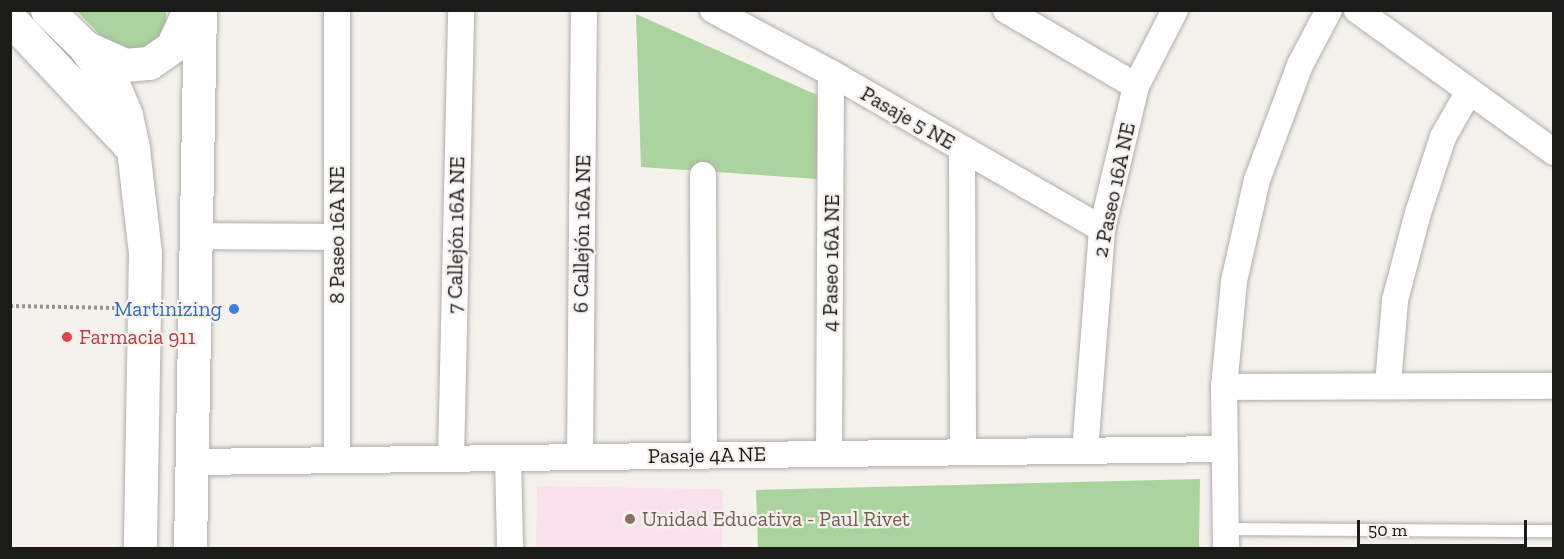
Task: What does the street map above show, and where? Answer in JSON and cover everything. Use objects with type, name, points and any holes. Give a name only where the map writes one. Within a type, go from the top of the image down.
[{"type":"main road","points":[[47,10],[84,46],[115,89],[126,115],[133,149],[143,218],[140,549]]},
{"type":"main road","points":[[84,46],[125,65],[148,63],[172,47],[189,10]]},
{"type":"main road","points":[[190,549],[200,10]]},
{"type":"main road","points":[[10,20],[133,149]]},
{"type":"street","name":"8 Paseo 16A NE","points":[[337,10],[337,460]]},
{"type":"street","name":"7 Callejón 16A NE","points":[[451,459],[461,10]]},
{"type":"street","name":"6 Callejón 16A NE","points":[[580,457],[584,10]]},
{"type":"street","name":"Pasaje 5 NE","points":[[713,10],[831,73],[1102,229]]},
{"type":"street","points":[[1006,10],[1136,86]]},
{"type":"street","name":"2 Paseo 16A NE","points":[[1085,450],[1102,229],[1136,86],[1175,10]]},
{"type":"street","points":[[1227,539],[1223,449],[1224,387],[1234,281],[1257,180],[1300,65],[1329,10]]},
{"type":"street","points":[[1357,10],[1468,93],[1554,152]]},
{"type":"street","name":"4 Paseo 16A NE","points":[[829,454],[831,73]]},
{"type":"street","points":[[1388,384],[1395,300],[1418,213],[1443,137],[1468,93]]},
{"type":"street","points":[[962,150],[963,452]]},
{"type":"street","points":[[703,175],[704,455]]},
{"type":"street","points":[[196,236],[337,237]]},
{"type":"street","points":[[1224,387],[1388,384],[1554,386]]},
{"type":"street","name":"Pasaje 4A NE","points":[[192,462],[1223,449]]},
{"type":"street","points":[[508,458],[510,549]]},
{"type":"lane","points":[[1227,539],[1554,531]]},
{"type":"path","points":[[10,306],[142,308]]},
{"type":"shaded area","name":"Unidad Educativa - Paul Rivet","points":[[537,486],[723,489],[722,548],[536,548]]},
{"type":"green space","points":[[77,11],[166,11],[166,22],[159,38],[148,48],[131,51],[102,37]]},
{"type":"green space","points":[[636,14],[817,95],[818,179],[641,167]]},
{"type":"green space","points":[[1200,479],[1199,548],[758,548],[756,490]]},
{"type":"place","name":"Martinizing","points":[[234,309]]},
{"type":"place","name":"Farmacia 911","points":[[67,337]]},
{"type":"place","name":"Unidad Educativa - Paul Rivet","points":[[630,519]]}]
